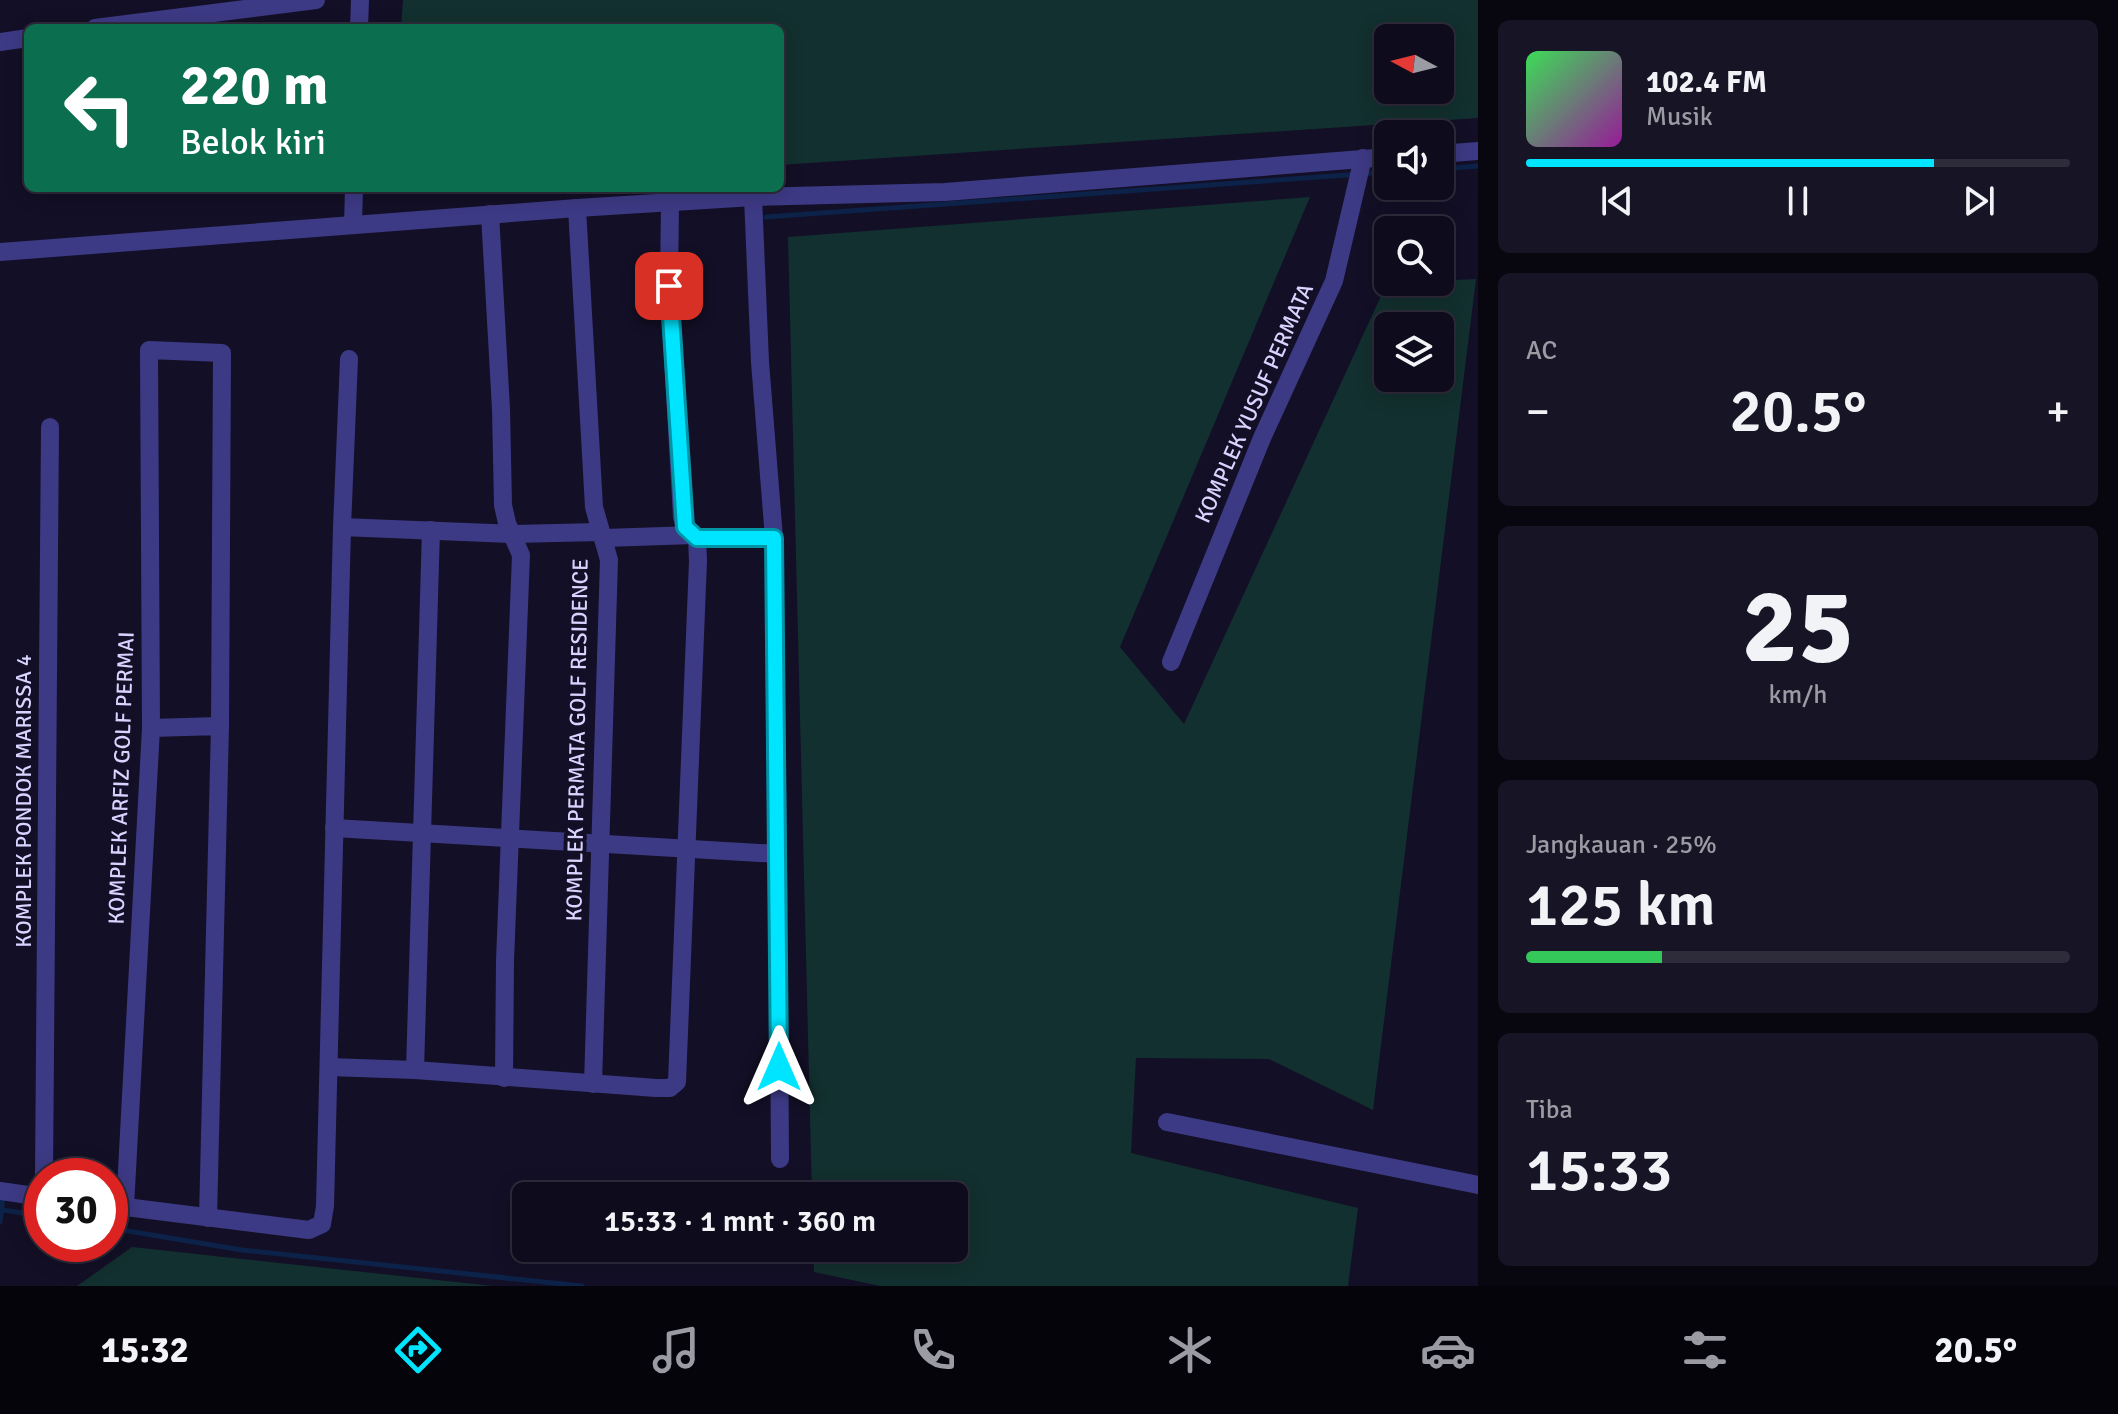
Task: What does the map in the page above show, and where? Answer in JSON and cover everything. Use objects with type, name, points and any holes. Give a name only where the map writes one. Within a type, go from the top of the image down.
[{"type":"street","points":[[127,24],[316,0]]},
{"type":"street","points":[[359,24],[360,0]]},
{"type":"street","points":[[0,42],[24,39]]},
{"type":"street","points":[[1454,153],[1478,151]]},
{"type":"street","name":"KOMPLEK YUSUF PERMATA","points":[[1171,662],[1267,426],[1321,315],[1334,281],[1363,158]]},
{"type":"street","points":[[0,252],[670,202],[945,192],[1374,158]]},
{"type":"street","points":[[353,225],[354,192]]},
{"type":"street","points":[[753,197],[760,362],[774,538],[780,1159]]},
{"type":"street","points":[[329,1067],[670,1088],[677,1082],[698,591],[696,536],[685,527],[680,483],[669,286],[670,202]]},
{"type":"street","name":"KOMPLEK PERMATA GOLF RESIDENCE","points":[[577,208],[594,507],[609,560],[593,1084]]},
{"type":"street","points":[[490,214],[503,505],[521,555],[504,1078]]},
{"type":"street","name":"KOMPLEK ARFIZ GOLF PERMAI","points":[[121,1158],[151,728],[149,350],[222,353],[220,726]]},
{"type":"street","points":[[128,1207],[309,1230],[322,1224],[325,1206],[349,359]]},
{"type":"street","name":"KOMPLEK PONDOK MARISSA 4","points":[[44,1158],[50,427]]},
{"type":"street","points":[[342,527],[513,534],[774,538]]},
{"type":"street","points":[[415,1070],[431,530]]},
{"type":"street","points":[[151,728],[220,726],[208,1218]]},
{"type":"street","points":[[334,828],[778,854]]},
{"type":"street","points":[[1167,1122],[1478,1185]]},
{"type":"street","points":[[0,1191],[24,1194]]},
{"type":"green space","points":[[403,0],[1478,0],[1478,118],[1374,120],[1374,125],[784,165],[784,24],[401,24]]},
{"type":"green space","points":[[1310,197],[1120,647],[1184,724],[1381,296],[1454,296],[1454,280],[1476,279],[1373,1110],[1269,1059],[1136,1058],[1131,1153],[1358,1208],[1348,1286],[880,1286],[814,1272],[814,1262],[968,1262],[968,1182],[812,1182],[788,237]]},
{"type":"green space","points":[[132,1247],[493,1286],[77,1286],[111,1262],[128,1262],[128,1250]]},
{"type":"waterway","points":[[1454,168],[1478,166]]},
{"type":"waterway","points":[[766,217],[1374,173]]},
{"type":"waterway","points":[[0,1222],[3,1196]]},
{"type":"waterway","points":[[3,1210],[24,1213]]},
{"type":"waterway","points":[[128,1231],[242,1250],[582,1286]]},
{"type":"route","points":[[669,286],[685,527],[697,538],[774,538],[779,1067]]}]
